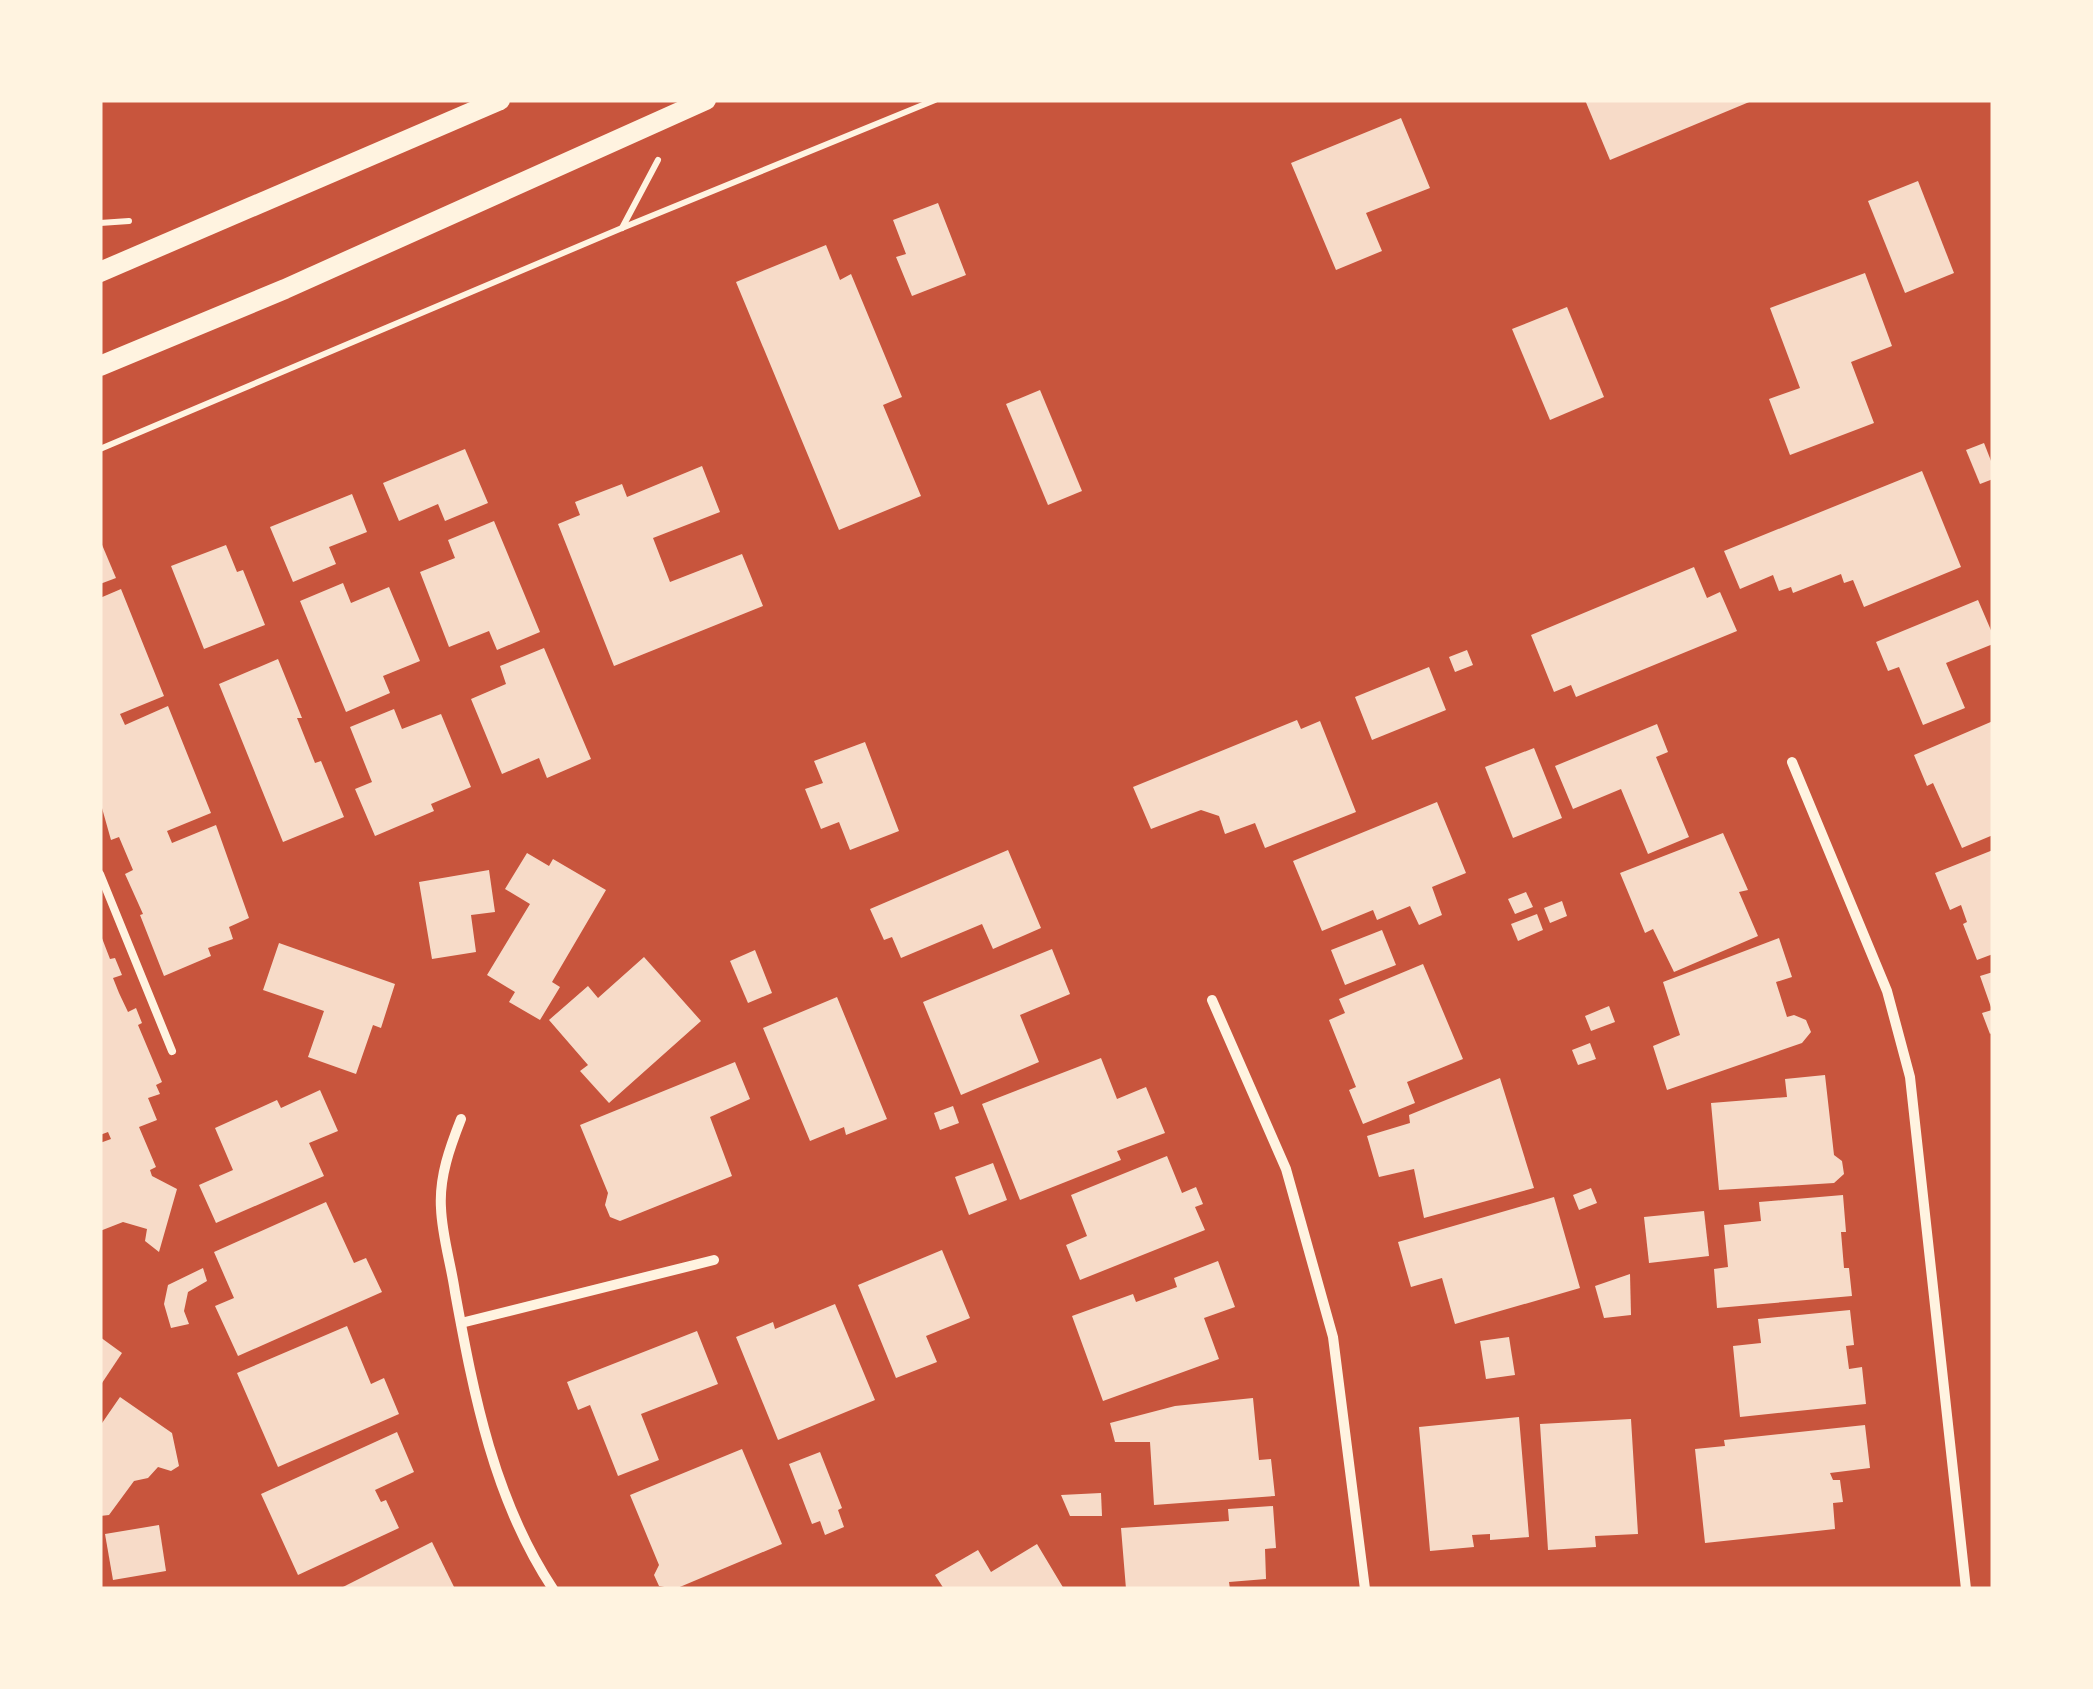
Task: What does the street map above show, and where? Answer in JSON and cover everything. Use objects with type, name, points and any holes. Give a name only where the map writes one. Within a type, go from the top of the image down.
[{"type":"main road","points":[[100,272],[500,100]]},
{"type":"main road","points":[[100,366],[303,281],[706,100]]},
{"type":"street","points":[[1792,762],[1886,991],[1910,1078],[1966,1589]]},
{"type":"street","points":[[1212,1000],[1286,1169],[1333,1337],[1366,1589]]},
{"type":"street","points":[[461,1119],[446,1160],[440,1207],[461,1323],[493,1464],[516,1527],[553,1589]]},
{"type":"street","points":[[461,1323],[714,1260]]},
{"type":"lane","points":[[100,874],[172,1051]]},
{"type":"path","points":[[100,449],[935,100]]},
{"type":"path","points":[[622,228],[684,110]]},
{"type":"building","points":[[1585,100],[1754,100],[1610,160]]},
{"type":"building","points":[[1401,118],[1430,188],[1366,213],[1382,251],[1336,270],[1291,163]]},
{"type":"building","points":[[1918,181],[1954,273],[1905,293],[1868,201]]},
{"type":"building","points":[[938,203],[966,275],[912,296],[896,257],[906,254],[893,220]]},
{"type":"building","points":[[826,245],[840,280],[851,274],[902,397],[883,405],[921,496],[839,530],[736,282]]},
{"type":"building","points":[[1865,273],[1892,346],[1851,362],[1874,423],[1790,455],[1769,399],[1800,388],[1770,308]]},
{"type":"building","points":[[1567,307],[1604,397],[1550,420],[1512,329]]},
{"type":"building","points":[[1040,390],[1082,491],[1048,505],[1006,404]]},
{"type":"building","points":[[1984,443],[1993,466],[1993,479],[1980,484],[1966,450]]},
{"type":"building","points":[[465,449],[488,503],[445,521],[438,504],[399,521],[383,483]]},
{"type":"building","points":[[702,466],[720,512],[653,538],[670,582],[742,554],[763,606],[614,666],[558,524],[580,515],[575,502],[622,484],[627,497]]},
{"type":"building","points":[[1922,471],[1961,567],[1864,607],[1853,580],[1844,583],[1841,574],[1793,593],[1791,587],[1779,591],[1773,575],[1740,589],[1724,551]]},
{"type":"building","points":[[352,494],[367,532],[329,547],[336,564],[293,582],[270,527]]},
{"type":"building","points":[[494,521],[540,632],[497,650],[489,631],[449,647],[420,572],[455,558],[448,540]]},
{"type":"building","points":[[100,540],[116,578],[100,584]]},
{"type":"building","points":[[226,545],[237,572],[243,570],[265,625],[204,649],[171,566]]},
{"type":"building","points":[[1694,567],[1707,598],[1720,592],[1737,631],[1576,697],[1571,685],[1554,692],[1531,635]]},
{"type":"building","points":[[343,583],[351,603],[389,587],[420,661],[383,676],[390,693],[346,712],[300,601]]},
{"type":"building","points":[[121,589],[164,696],[120,714],[125,725],[168,706],[211,813],[167,831],[172,843],[216,825],[249,918],[229,927],[233,939],[208,948],[211,956],[164,976],[125,874],[133,870],[119,837],[111,840],[100,801],[100,598]]},
{"type":"building","points":[[1978,600],[1993,644],[1946,663],[1965,708],[1923,725],[1899,667],[1888,671],[1876,642]]},
{"type":"building","points":[[544,648],[591,759],[547,778],[539,758],[502,774],[471,699],[506,684],[500,666]]},
{"type":"building","points":[[1467,650],[1473,665],[1455,672],[1449,657]]},
{"type":"building","points":[[278,659],[315,763],[321,761],[344,817],[283,842],[219,684]]},
{"type":"building","points":[[1429,667],[1446,710],[1372,740],[1355,697]]},
{"type":"building","points":[[394,709],[402,729],[441,714],[471,787],[431,804],[434,811],[375,836],[355,789],[372,782],[350,727]]},
{"type":"building","points":[[1297,720],[1301,729],[1320,721],[1356,812],[1265,848],[1255,823],[1225,834],[1219,816],[1201,810],[1151,829],[1133,787]]},
{"type":"building","points":[[1993,721],[1993,835],[1962,848],[1933,783],[1927,786],[1914,755]]},
{"type":"building","points":[[1657,724],[1668,752],[1656,757],[1689,837],[1648,854],[1621,789],[1573,809],[1555,766]]},
{"type":"building","points":[[865,742],[899,831],[850,850],[839,822],[821,829],[805,789],[823,783],[814,761]]},
{"type":"building","points":[[1534,748],[1562,818],[1513,838],[1485,767]]},
{"type":"building","points":[[1437,802],[1466,873],[1432,887],[1442,915],[1419,925],[1410,906],[1377,920],[1373,910],[1322,931],[1293,861]]},
{"type":"building","points":[[1723,833],[1748,890],[1739,892],[1758,936],[1674,972],[1653,929],[1645,933],[1620,873]]},
{"type":"building","points":[[1008,850],[1041,928],[993,949],[982,924],[901,958],[892,937],[884,940],[870,909]]},
{"type":"building","points":[[1993,850],[1993,954],[1977,960],[1963,924],[1967,922],[1961,905],[1950,910],[1935,873]]},
{"type":"building","points":[[527,853],[549,866],[553,859],[606,890],[552,982],[560,987],[540,1020],[509,1002],[515,992],[487,975],[530,904],[505,889]]},
{"type":"building","points":[[489,870],[495,912],[471,915],[476,952],[432,959],[419,882]]},
{"type":"building","points":[[1526,892],[1533,907],[1515,914],[1508,899]]},
{"type":"building","points":[[1562,901],[1567,916],[1550,923],[1544,908]]},
{"type":"building","points":[[1537,914],[1543,930],[1518,941],[1511,924]]},
{"type":"building","points":[[1382,930],[1396,965],[1345,985],[1331,950]]},
{"type":"building","points":[[100,933],[110,959],[115,958],[122,975],[113,978],[119,993],[128,1012],[136,1008],[142,1023],[138,1025],[162,1082],[156,1085],[160,1094],[148,1098],[157,1120],[139,1127],[156,1167],[150,1170],[152,1176],[177,1189],[159,1252],[145,1241],[147,1229],[123,1222],[100,1231],[100,1143],[111,1139],[108,1132],[100,1135]]},
{"type":"building","points":[[1779,938],[1792,977],[1776,982],[1787,1017],[1794,1015],[1806,1020],[1811,1032],[1802,1043],[1667,1090],[1653,1046],[1680,1035],[1663,982]]},
{"type":"building","points":[[279,943],[395,984],[381,1028],[373,1025],[356,1074],[308,1057],[324,1011],[263,990]]},
{"type":"building","points":[[1052,949],[1070,994],[1020,1015],[1039,1062],[961,1095],[923,1002]]},
{"type":"building","points":[[755,950],[772,993],[748,1003],[730,961]]},
{"type":"building","points":[[644,957],[701,1021],[609,1103],[580,1071],[588,1065],[549,1020],[588,986],[598,998]]},
{"type":"building","points":[[1423,964],[1463,1059],[1407,1082],[1415,1103],[1363,1124],[1349,1090],[1356,1087],[1329,1020],[1345,1013],[1339,999]]},
{"type":"building","points":[[1993,972],[1993,1032],[1990,1034],[1982,1013],[1992,1010],[1980,976]]},
{"type":"building","points":[[837,997],[887,1119],[846,1135],[844,1127],[810,1141],[763,1028]]},
{"type":"building","points":[[1609,1006],[1615,1022],[1591,1031],[1585,1016]]},
{"type":"building","points":[[1590,1043],[1596,1059],[1578,1065],[1572,1050]]},
{"type":"building","points":[[1101,1058],[1117,1099],[1146,1087],[1165,1133],[1117,1151],[1121,1160],[1020,1200],[982,1104]]},
{"type":"building","points":[[735,1062],[750,1099],[710,1117],[732,1176],[620,1221],[610,1217],[605,1205],[608,1193],[580,1125]]},
{"type":"building","points":[[1825,1075],[1834,1155],[1842,1161],[1844,1174],[1834,1183],[1719,1190],[1711,1103],[1787,1097],[1785,1079]]},
{"type":"building","points":[[1500,1078],[1534,1188],[1424,1218],[1414,1169],[1379,1177],[1367,1136],[1410,1123],[1409,1115]]},
{"type":"building","points":[[320,1090],[338,1131],[309,1143],[324,1176],[216,1223],[199,1185],[233,1170],[215,1128],[277,1100],[281,1108]]},
{"type":"building","points":[[953,1106],[959,1123],[940,1130],[934,1113]]},
{"type":"building","points":[[1167,1156],[1182,1193],[1196,1187],[1203,1204],[1195,1207],[1205,1230],[1080,1280],[1066,1245],[1087,1236],[1071,1195]]},
{"type":"building","points":[[993,1163],[1007,1200],[969,1215],[955,1177]]},
{"type":"building","points":[[1591,1188],[1597,1203],[1579,1210],[1573,1195]]},
{"type":"building","points":[[1843,1195],[1844,1268],[1849,1268],[1852,1296],[1717,1308],[1714,1269],[1728,1267],[1724,1225],[1761,1221],[1759,1202]]},
{"type":"building","points":[[1554,1197],[1580,1288],[1455,1324],[1442,1278],[1411,1287],[1398,1242]]},
{"type":"building","points":[[326,1202],[354,1263],[366,1258],[382,1292],[238,1356],[215,1306],[234,1298],[214,1252]]},
{"type":"building","points":[[1704,1211],[1709,1256],[1649,1263],[1644,1217]]},
{"type":"building","points":[[942,1250],[970,1318],[926,1336],[937,1362],[896,1378],[858,1285]]},
{"type":"building","points":[[1218,1261],[1235,1307],[1204,1318],[1219,1359],[1103,1401],[1072,1316],[1133,1294],[1136,1302],[1177,1287],[1174,1278]]},
{"type":"building","points":[[203,1268],[207,1281],[188,1292],[184,1311],[189,1324],[171,1328],[164,1304],[168,1285]]},
{"type":"building","points":[[1630,1274],[1631,1315],[1604,1318],[1595,1286]]},
{"type":"building","points":[[835,1304],[875,1400],[778,1440],[736,1337],[773,1322],[775,1329]]},
{"type":"building","points":[[1850,1310],[1854,1345],[1846,1346],[1849,1369],[1862,1367],[1866,1404],[1740,1417],[1733,1346],[1761,1343],[1758,1319]]},
{"type":"building","points":[[347,1326],[371,1384],[384,1378],[399,1414],[278,1467],[237,1373]]},
{"type":"building","points":[[697,1331],[718,1384],[641,1414],[659,1460],[618,1476],[590,1405],[578,1410],[567,1382]]},
{"type":"building","points":[[100,1337],[122,1353],[100,1386]]},
{"type":"building","points":[[1509,1337],[1515,1375],[1486,1379],[1480,1341]]},
{"type":"building","points":[[120,1397],[172,1433],[179,1466],[171,1471],[158,1467],[148,1478],[134,1481],[109,1515],[100,1516],[100,1426]]},
{"type":"building","points":[[1253,1398],[1259,1460],[1271,1459],[1275,1496],[1154,1505],[1150,1442],[1115,1442],[1110,1423],[1175,1406]]},
{"type":"building","points":[[1519,1417],[1529,1537],[1490,1540],[1490,1534],[1472,1535],[1474,1547],[1430,1551],[1419,1427]]},
{"type":"building","points":[[1631,1419],[1638,1534],[1595,1536],[1596,1547],[1548,1550],[1540,1424]]},
{"type":"building","points":[[1865,1425],[1870,1468],[1830,1473],[1833,1480],[1840,1480],[1843,1502],[1833,1503],[1835,1529],[1705,1543],[1695,1449],[1725,1446],[1724,1440]]},
{"type":"building","points":[[397,1432],[414,1472],[375,1490],[381,1502],[386,1500],[399,1528],[298,1575],[261,1494]]},
{"type":"building","points":[[742,1449],[782,1544],[675,1589],[659,1586],[654,1575],[659,1565],[630,1495]]},
{"type":"building","points":[[820,1452],[842,1508],[838,1510],[844,1527],[825,1535],[820,1521],[812,1524],[789,1464]]},
{"type":"building","points":[[1101,1493],[1102,1516],[1070,1516],[1061,1495]]},
{"type":"building","points":[[1273,1506],[1276,1548],[1265,1549],[1266,1579],[1229,1582],[1230,1589],[1126,1589],[1121,1528],[1229,1521],[1228,1509]]},
{"type":"building","points":[[159,1525],[166,1571],[113,1580],[105,1534]]},
{"type":"building","points":[[432,1542],[455,1589],[339,1589]]},
{"type":"building","points":[[1037,1544],[1064,1589],[944,1589],[935,1575],[978,1550],[991,1572]]}]
